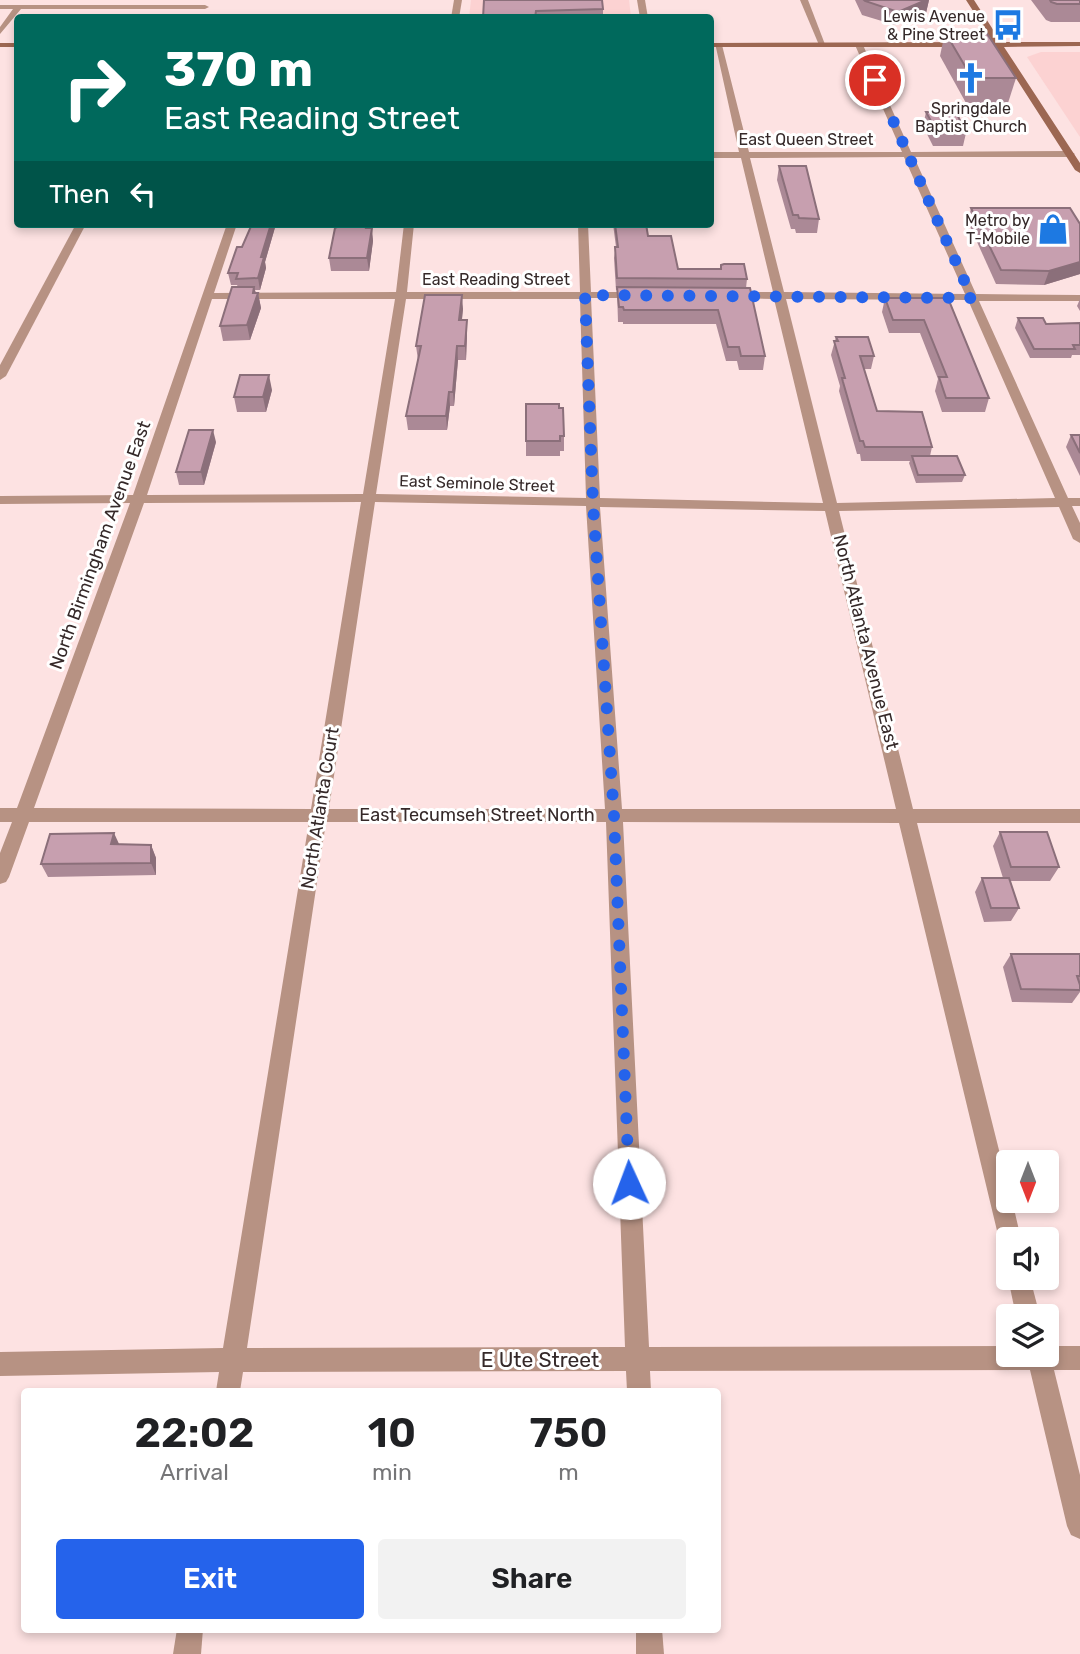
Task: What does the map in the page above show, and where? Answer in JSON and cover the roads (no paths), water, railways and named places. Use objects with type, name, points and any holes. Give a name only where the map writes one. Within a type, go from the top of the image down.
[{"type":"main road","points":[[970,0],[1080,170]]},
{"type":"main road","points":[[714,45],[1080,44]]},
{"type":"street","points":[[804,0],[823,45]]},
{"type":"street","points":[[0,6],[207,3]]},
{"type":"street","points":[[0,32],[19,6]]},
{"type":"street","name":"North Atlanta Avenue East","points":[[714,45],[745,155],[833,507],[1007,1227]]},
{"type":"street","points":[[859,45],[1080,539]]},
{"type":"street","name":"East Queen Street","points":[[714,155],[1070,154]]},
{"type":"street","points":[[0,376],[79,228]]},
{"type":"street","name":"North Birmingham Avenue East","points":[[0,877],[138,501],[231,228]]},
{"type":"street","name":"North Atlanta Court","points":[[228,1388],[401,294],[409,228]]},
{"type":"street","points":[[583,228],[593,504],[614,816],[639,1388]]},
{"type":"street","name":"East Reading Street","points":[[206,296],[655,295]]},
{"type":"street","points":[[724,295],[1080,298]]},
{"type":"street","name":"East Seminole Street","points":[[0,500],[368,498],[833,507],[1080,502]]},
{"type":"street","name":"East Tecumseh Street North","points":[[0,815],[1080,816]]},
{"type":"street","name":"E Ute Street","points":[[0,1364],[233,1360],[996,1356]]},
{"type":"street","name":"E Ute Street","points":[[1059,1356],[1080,1357]]},
{"type":"street","points":[[1041,1367],[1080,1526]]},
{"type":"street","points":[[187,1654],[190,1633]]},
{"type":"street","points":[[649,1633],[650,1654]]},
{"type":"place","name":"Lewis Avenue & Pine Street","points":[[1008,25]]},
{"type":"place","name":"Springdale Baptist Church","points":[[971,78]]},
{"type":"place","name":"Metro by T-Mobile","points":[[1053,229]]}]
